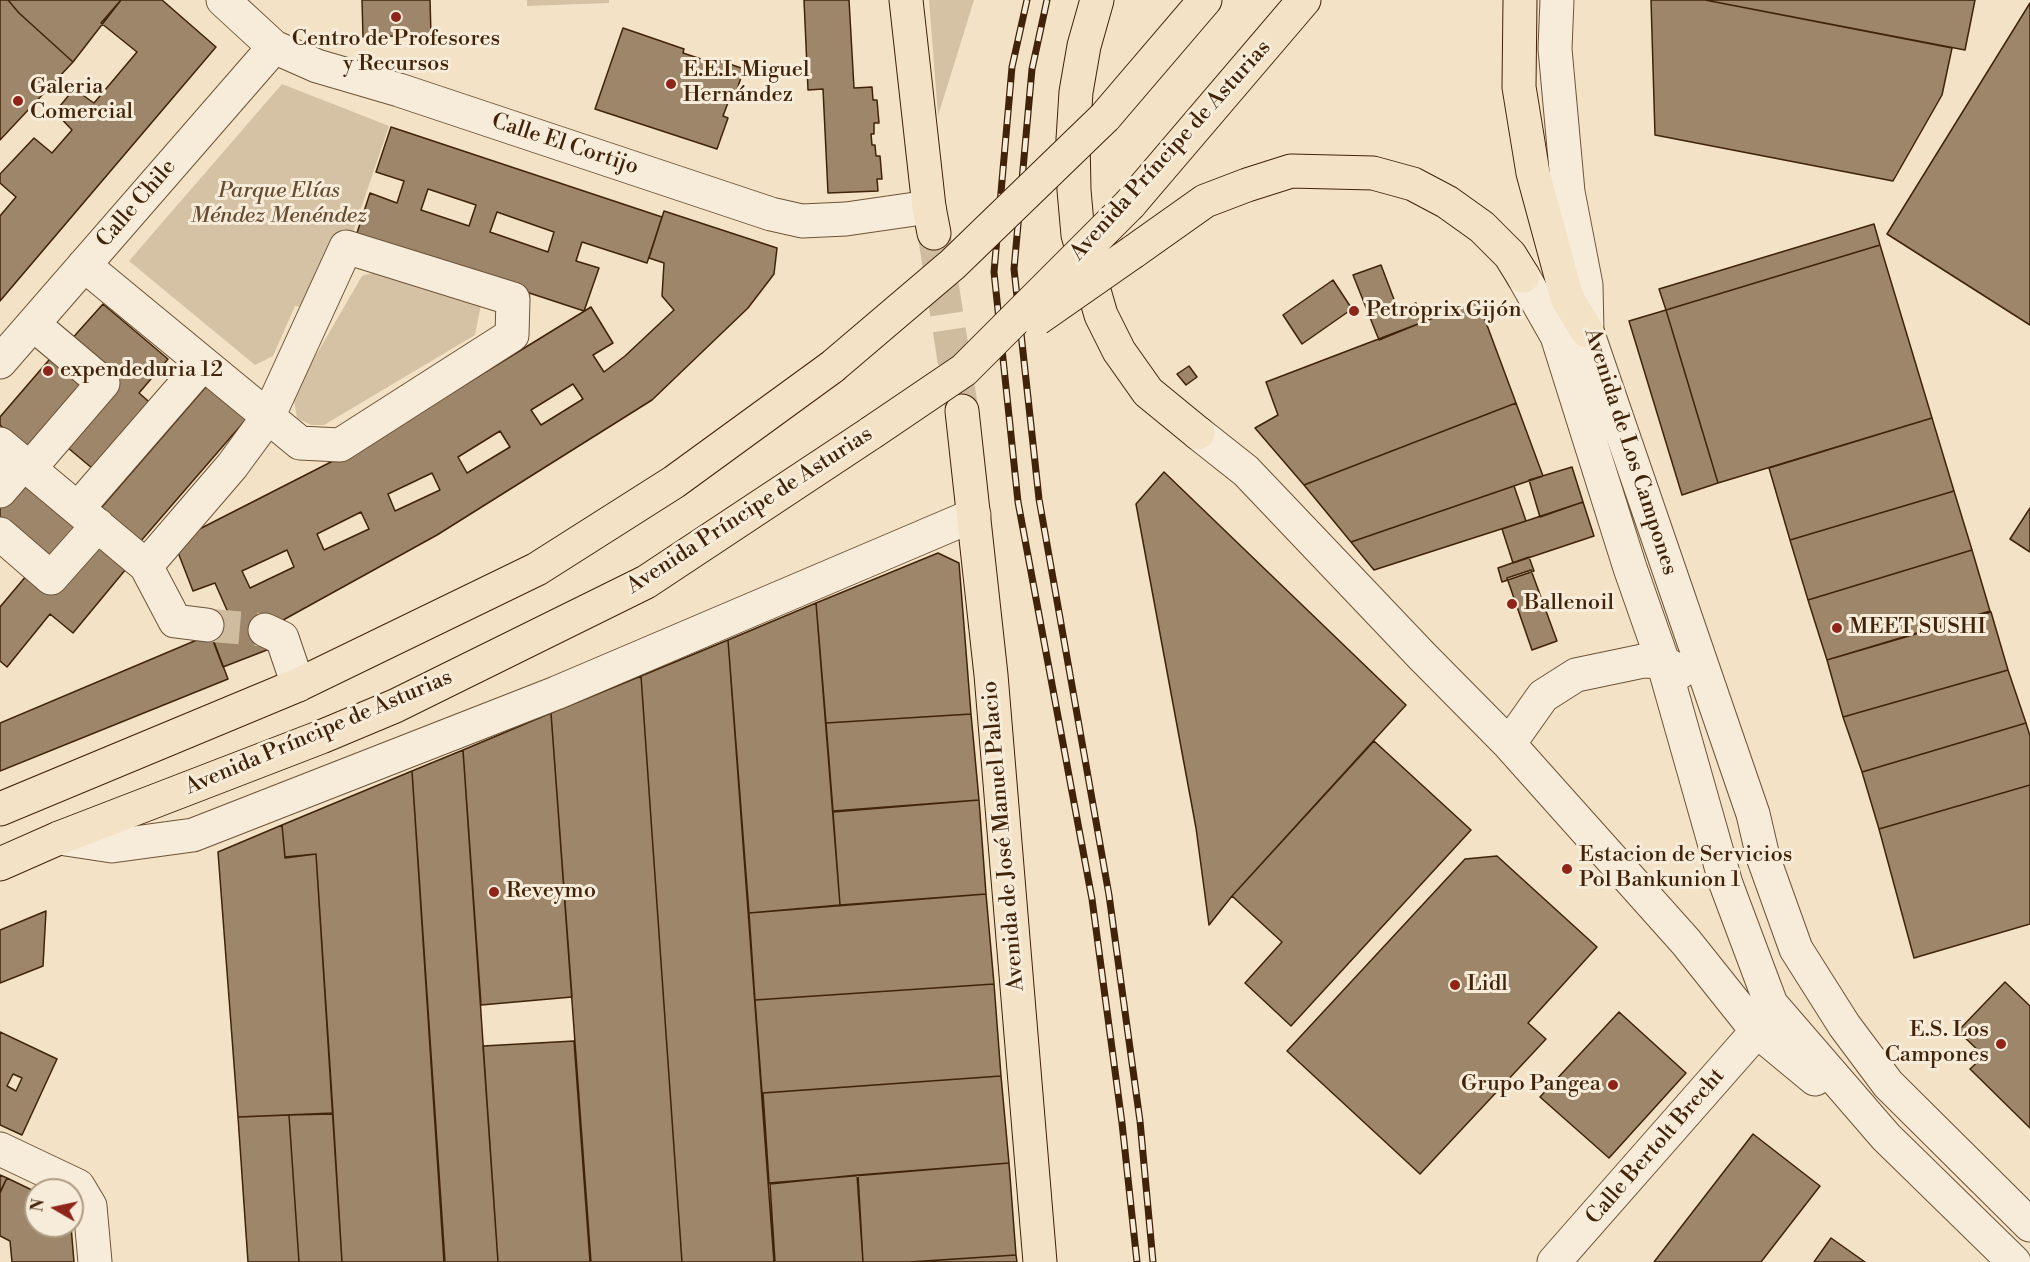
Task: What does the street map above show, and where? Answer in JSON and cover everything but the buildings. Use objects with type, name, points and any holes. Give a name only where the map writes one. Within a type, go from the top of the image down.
[{"type":"main road","points":[[1097,0],[1084,46],[1076,92],[1073,139],[1078,236],[1101,315],[1119,351],[1148,392],[1198,433]]},
{"type":"main road","points":[[0,808],[298,685],[537,569],[674,482],[832,367],[953,264],[1105,117],[1205,0]]},
{"type":"main road","name":"Avenida Príncipe de Asturias","points":[[0,864],[59,838],[395,706],[646,582],[871,434],[964,370],[1130,204],[1304,0]]},
{"type":"main road","points":[[1520,0],[1519,87],[1533,173],[1567,298],[1587,331]]},
{"type":"main road","points":[[906,1],[931,220]]},
{"type":"main road","points":[[964,370],[1205,201],[1247,184],[1291,171],[1373,173],[1413,184],[1447,202],[1473,221],[1510,255],[1523,276]]},
{"type":"main road","name":"Avenida de José Manuel Palacio","points":[[962,411],[991,675],[1040,1262]]},
{"type":"street","name":"Calle El Cortijo","points":[[223,0],[273,47],[317,66],[409,94],[771,214],[802,221],[931,220]]},
{"type":"street","name":"Avenida de Los Campones","points":[[1557,0],[1555,49],[1557,73],[1568,192],[1586,285],[1587,331],[1753,814],[1763,857],[1796,949],[1844,1025],[1888,1084],[2030,1225]]},
{"type":"street","name":"Calle Chile","points":[[0,362],[273,47]]},
{"type":"street","points":[[84,265],[203,364],[268,417],[300,443],[340,445],[512,335],[513,299],[346,247],[268,417],[232,466],[146,566]]},
{"type":"street","name":"Avenida de Los Campones","points":[[1523,276],[1557,336],[1630,568],[1663,662],[1764,1017]]},
{"type":"street","points":[[0,491],[18,458],[103,383],[33,324]]},
{"type":"street","points":[[5,548],[51,578],[88,517],[203,364]]},
{"type":"street","points":[[1198,433],[1246,471],[1509,744],[1686,942],[2014,1262]]},
{"type":"street","points":[[18,458],[146,566],[175,621],[207,625]]},
{"type":"street","points":[[59,838],[112,846],[193,835],[556,693],[974,515]]},
{"type":"street","points":[[265,630],[282,638],[298,685]]},
{"type":"street","points":[[1509,744],[1543,696],[1576,675],[1643,661],[1663,662]]},
{"type":"street","name":"Avenida de Los Campones","points":[[1663,662],[1685,675],[1734,821],[1763,857]]},
{"type":"street","points":[[1764,1017],[1796,949]]},
{"type":"street","name":"Calle Bertolt Brecht","points":[[1554,1262],[1764,1017]]},
{"type":"street","points":[[0,1149],[78,1186],[90,1206],[94,1262]]},
{"type":"green space","points":[[527,0],[609,0],[609,3],[527,6]]},
{"type":"green space","points":[[929,0],[974,0],[938,116]]},
{"type":"green space","name":"Parque Elías Méndez Menéndez","points":[[282,84],[389,126],[350,241],[309,308],[295,306],[273,356],[255,365],[129,261]]},
{"type":"green space","points":[[378,271],[481,305],[475,335],[324,425],[311,425],[297,418],[293,395],[362,276]]},
{"type":"tunnel","points":[[934,233],[962,411]]},
{"type":"tunnel","points":[[207,625],[265,630]]},
{"type":"railway","points":[[1027,0],[1012,67],[994,272],[1018,502],[1092,899],[1122,1123],[1137,1262]]},
{"type":"railway","points":[[1047,0],[1032,69],[1014,269],[1039,499],[1109,895],[1140,1121],[1153,1262]]},
{"type":"place","name":"Centro de Profesores y Recursos","points":[[396,17]]},
{"type":"place","name":"E.E.I. Miguel Hernández","points":[[671,84]]},
{"type":"place","name":"Galeria Comercial","points":[[18,101]]},
{"type":"place","name":"Petroprix Gijón","points":[[1354,311]]},
{"type":"place","name":"expendeduria 12","points":[[48,371]]},
{"type":"place","name":"Ballenoil","points":[[1512,604]]},
{"type":"place","name":"MEET SUSHI","points":[[1837,628]]},
{"type":"place","name":"Estacion de Servicios Pol Bankunion 1","points":[[1567,869]]},
{"type":"place","name":"Reveymo","points":[[494,892]]},
{"type":"place","name":"Lidl","points":[[1455,985]]},
{"type":"place","name":"E.S. Los Campones","points":[[2001,1044]]},
{"type":"place","name":"Grupo Pangea","points":[[1613,1085]]}]
